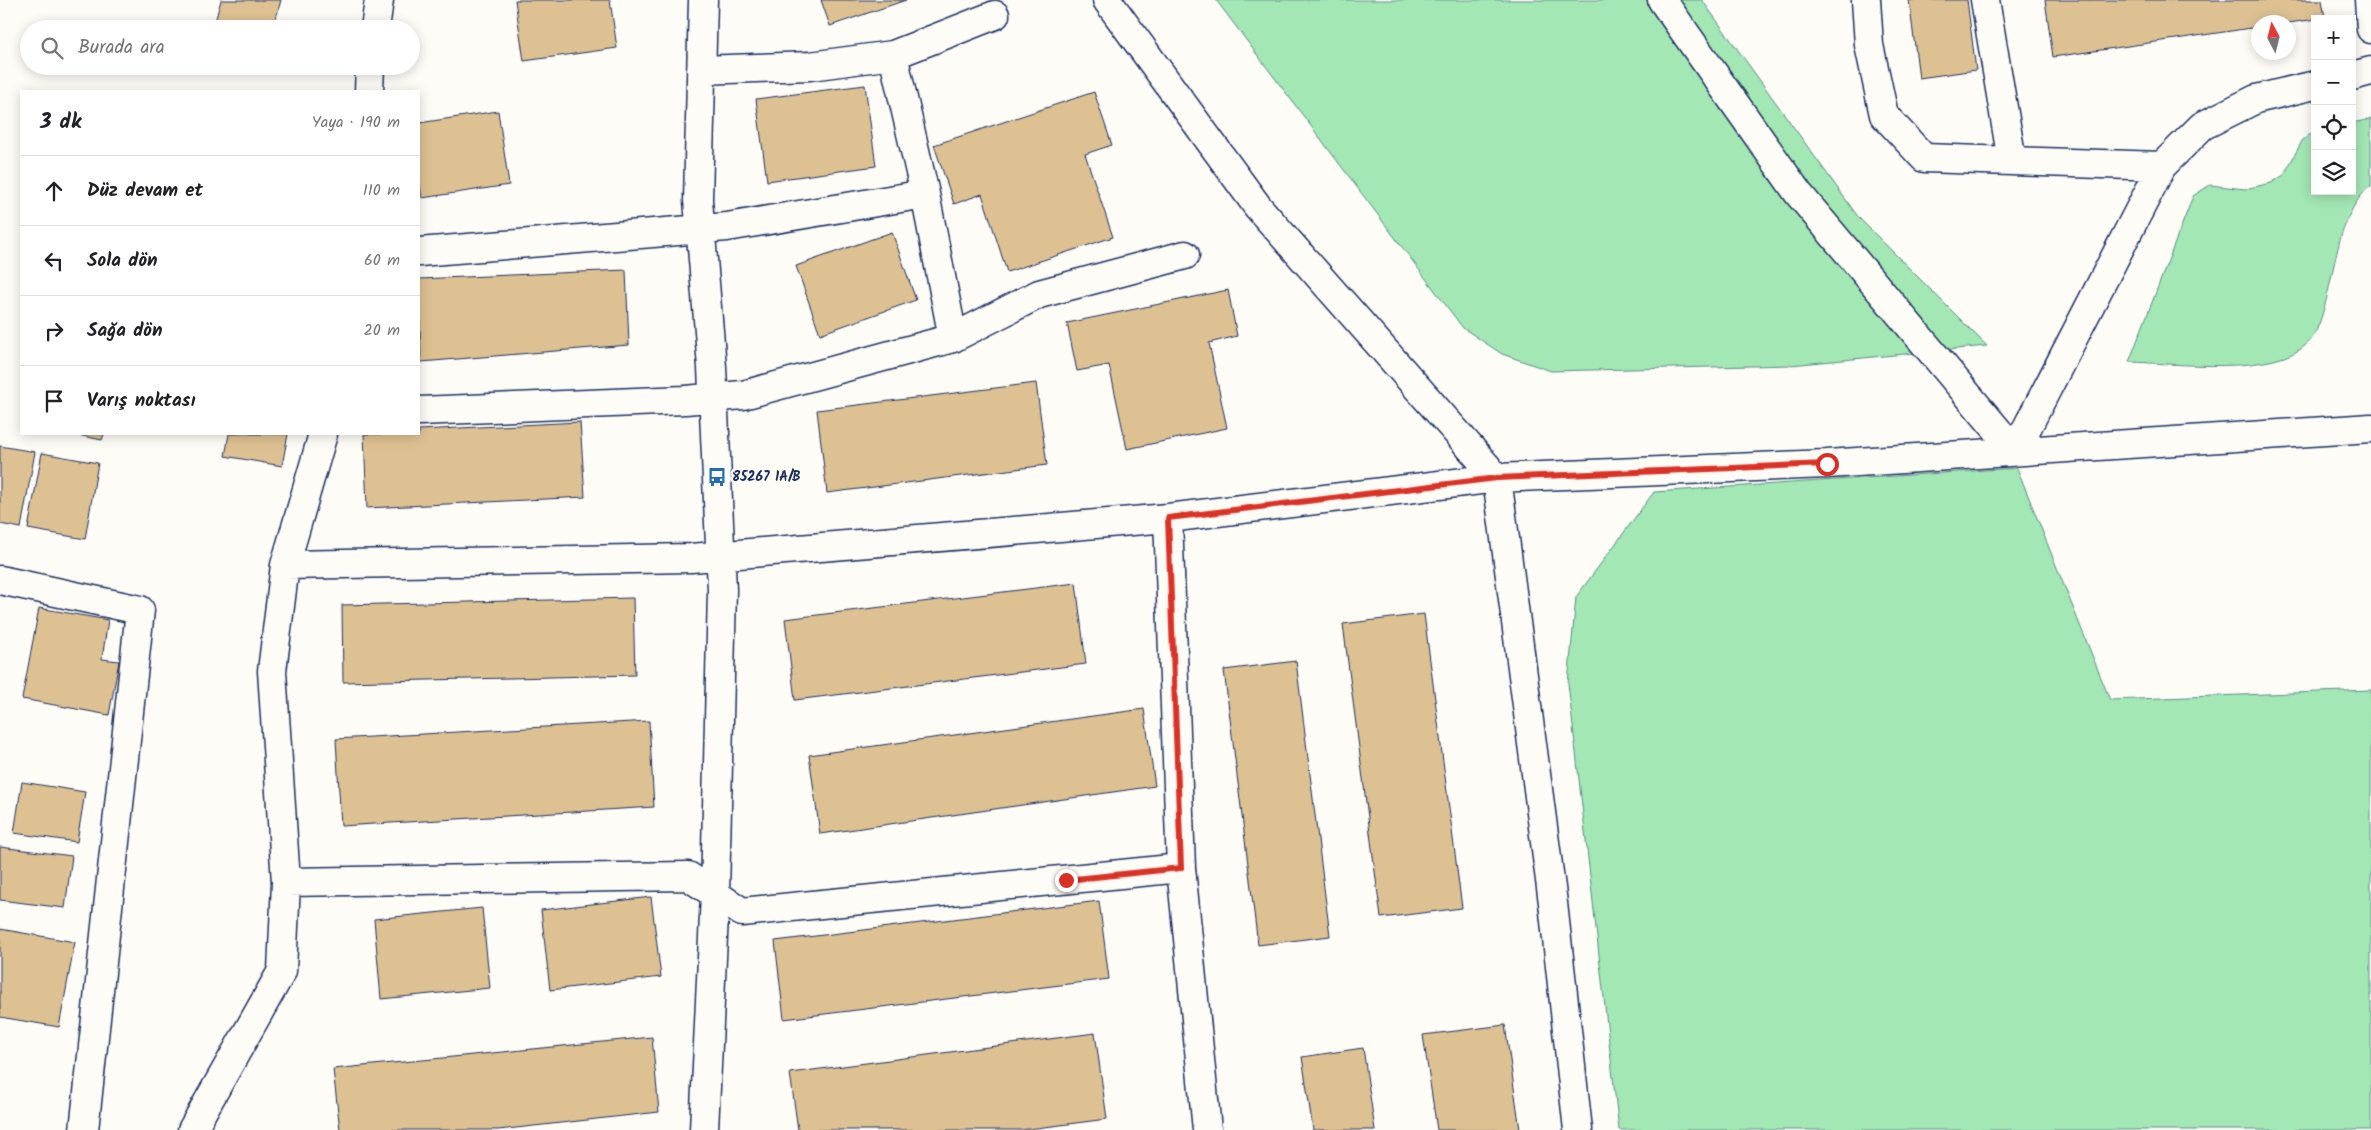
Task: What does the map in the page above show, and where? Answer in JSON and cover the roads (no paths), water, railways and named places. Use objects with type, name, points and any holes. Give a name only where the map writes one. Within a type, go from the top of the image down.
[{"type":"street","points":[[376,20],[379,0]]},
{"type":"street","points":[[703,0],[698,200],[713,397],[721,556],[715,894],[704,1130]]},
{"type":"street","points":[[1107,0],[1258,207],[1497,478],[1553,903],[1578,1130]]},
{"type":"street","points":[[1662,0],[1798,194],[2015,451]]},
{"type":"street","points":[[1866,0],[1869,45],[1884,115],[1924,158],[2162,166]]},
{"type":"street","points":[[1985,0],[2012,161]]},
{"type":"street","points":[[2369,0],[2371,29]]},
{"type":"street","points":[[702,70],[810,66],[893,55],[995,15]]},
{"type":"street","points":[[893,55],[926,194],[953,338]]},
{"type":"street","points":[[2356,75],[2371,71]]},
{"type":"street","points":[[369,90],[370,75]]},
{"type":"street","points":[[2015,451],[2162,166],[2202,126],[2256,98],[2311,86]]},
{"type":"street","points":[[420,252],[727,227],[926,194]]},
{"type":"street","points":[[420,412],[743,395],[953,338],[1039,294],[1185,255]]},
{"type":"street","points":[[285,565],[721,556],[1168,518],[1497,478],[1827,464],[2371,428]]},
{"type":"street","points":[[192,1130],[282,971],[286,882],[272,672],[285,565],[323,435]]},
{"type":"street","points":[[1168,518],[1181,868],[1207,1130]]},
{"type":"street","points":[[0,580],[140,610],[84,1130]]},
{"type":"street","points":[[286,882],[688,876],[742,912],[1181,868]]},
{"type":"place","name":"85267 1A/B","points":[[717,477]]}]
